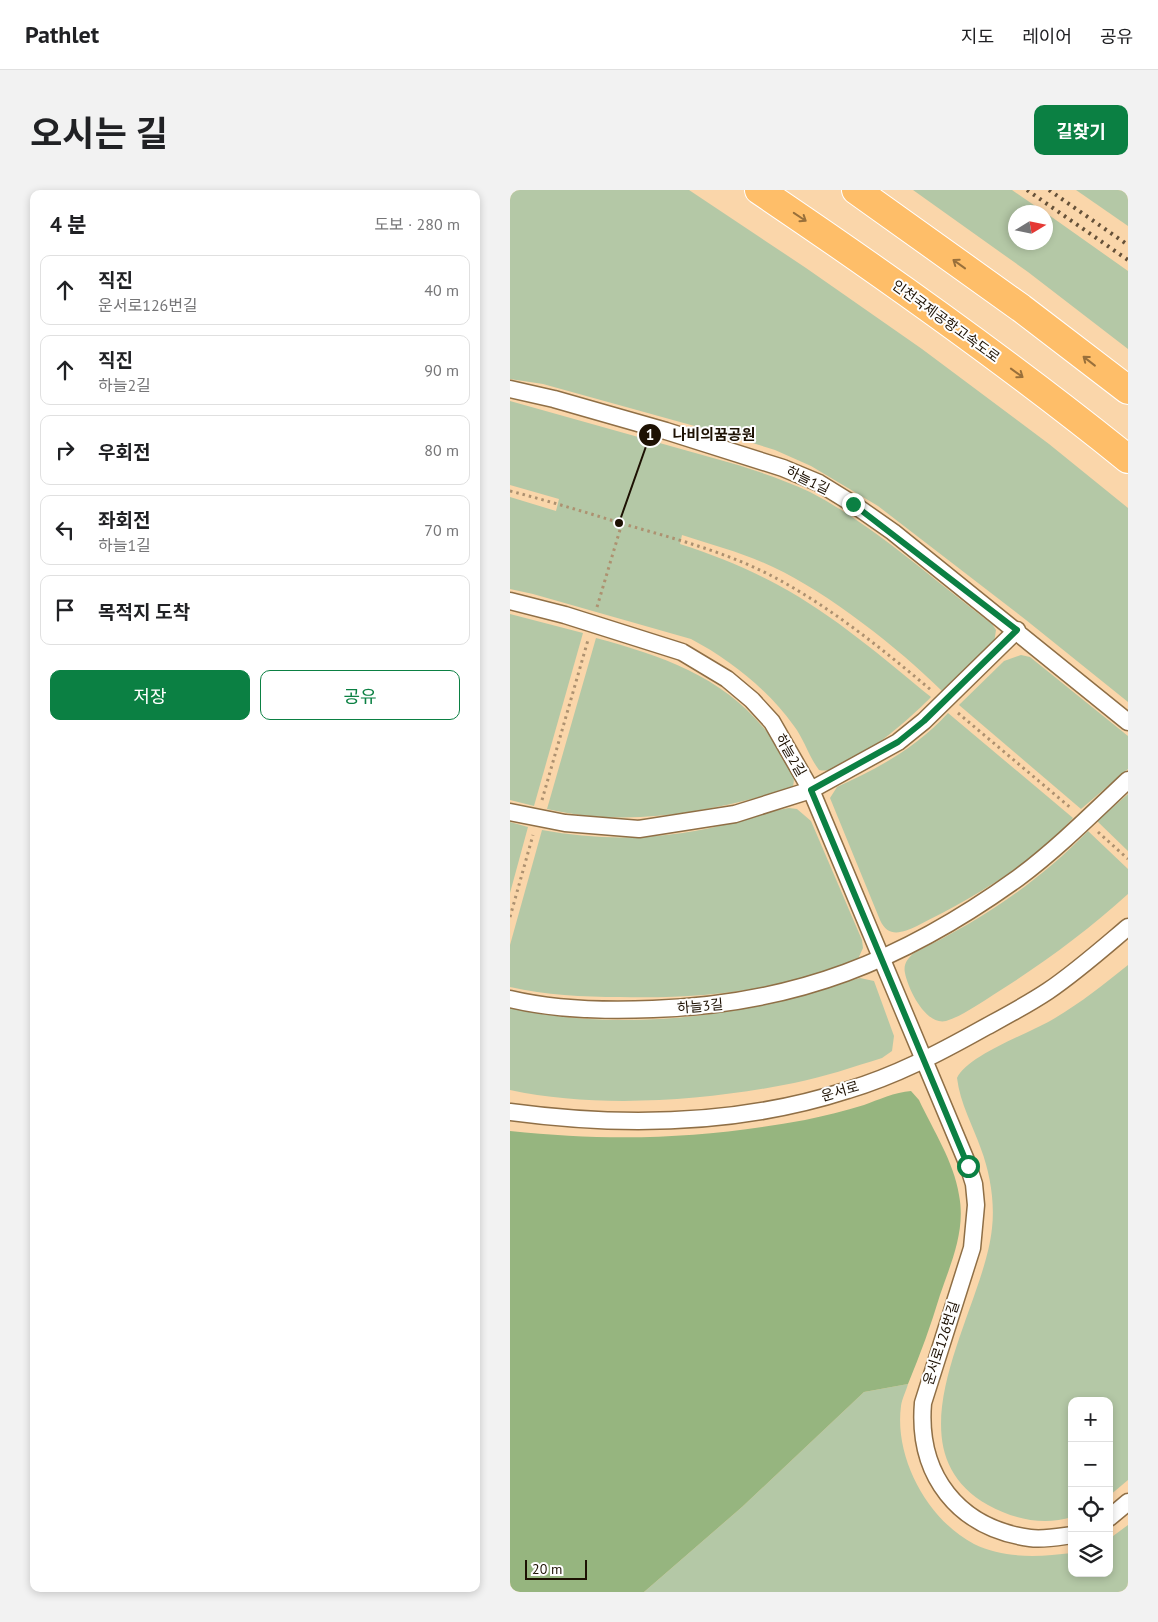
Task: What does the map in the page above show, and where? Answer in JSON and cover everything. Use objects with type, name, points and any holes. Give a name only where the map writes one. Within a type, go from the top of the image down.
[{"type":"highway","name":"인천국제공항고속도로","points":[[759,190],[936,312],[1036,386],[1128,459]]},
{"type":"highway","points":[[856,190],[1021,308],[1128,390]]},
{"type":"street","name":"하늘1길","points":[[510,389],[554,399],[748,455],[819,483],[853,504],[892,532],[1017,630],[1128,722]]},
{"type":"street","name":"하늘2길","points":[[510,601],[655,642],[682,652],[705,665],[752,700],[772,722],[811,790],[925,1059]]},
{"type":"street","points":[[510,812],[565,823],[639,829],[735,814],[811,790],[898,742],[924,721],[1017,630]]},
{"type":"street","name":"하늘3길","points":[[510,999],[572,1007],[632,1010],[690,1008],[746,1001],[803,988],[854,971],[908,946],[1018,878],[1044,857],[1128,780]]},
{"type":"street","name":"운서로","points":[[510,1112],[591,1120],[643,1121],[748,1113],[848,1091],[925,1059],[1048,991],[1128,927]]},
{"type":"street","name":"운서로126번길","points":[[925,1059],[968,1166],[976,1205],[972,1248],[923,1403],[921,1421],[927,1456],[938,1481],[956,1505],[976,1521],[1002,1532],[1031,1538],[1068,1535]]},
{"type":"street","points":[[1113,1515],[1128,1502]]},
{"type":"path","points":[[510,491],[622,523],[730,557],[771,576],[821,606],[898,662],[935,693]]},
{"type":"path","points":[[596,613],[622,523]]},
{"type":"path","points":[[540,808],[589,635]]},
{"type":"path","points":[[954,710],[1077,813]]},
{"type":"path","points":[[1092,826],[1128,859]]},
{"type":"path","points":[[510,916],[535,828]]},
{"type":"green space","points":[[510,190],[689,190],[806,268],[922,349],[1049,444],[1128,508],[1128,702],[1026,620],[878,506],[811,466],[775,450],[727,435],[543,384],[510,379]]},
{"type":"green space","points":[[913,190],[1012,190],[1034,205],[1008,205],[1008,250],[1053,250],[1053,218],[1128,271],[1128,349],[1028,272]]},
{"type":"green space","points":[[1076,190],[1128,190],[1128,226]]},
{"type":"green space","points":[[510,401],[738,465],[810,492],[880,536],[992,624],[996,630],[994,643],[942,691],[905,657],[840,606],[795,578],[739,553],[682,535],[680,544],[718,557],[754,573],[819,610],[858,638],[931,697],[895,730],[861,755],[831,770],[819,770],[798,731],[773,700],[748,677],[706,647],[691,639],[510,589],[510,497],[556,511],[559,499],[510,485]]},
{"type":"green space","points":[[510,614],[583,633],[534,806],[510,800]]},
{"type":"green space","points":[[596,638],[676,664],[723,690],[744,707],[763,727],[790,767],[794,776],[793,786],[788,789],[729,804],[669,815],[608,817],[578,815],[547,809]]},
{"type":"green space","points":[[1021,655],[1030,657],[1128,736],[1128,769],[1081,809],[959,705],[1004,661]]},
{"type":"green space","points":[[948,713],[1073,818],[1039,851],[980,892],[906,931],[891,932],[883,926],[880,920],[830,798],[837,787],[897,756]]},
{"type":"green space","points":[[1128,794],[1128,851],[1097,821]]},
{"type":"green space","points":[[789,808],[797,809],[811,821],[862,940],[863,948],[858,959],[801,979],[741,991],[711,994],[592,997],[551,994],[510,987],[510,945],[542,830],[586,836],[653,836],[697,831]]},
{"type":"green space","points":[[510,822],[528,827],[510,893]]},
{"type":"green space","points":[[1088,831],[1128,869],[1128,894],[1063,948],[970,1010],[946,1021],[932,1018],[925,1012],[914,997],[907,980],[905,973],[906,961],[914,953],[962,928],[1027,885]]},
{"type":"green space","points":[[1128,965],[1128,1480],[1113,1493],[1113,1397],[1068,1397],[1068,1518],[1050,1521],[1028,1520],[988,1505],[958,1480],[944,1448],[941,1413],[948,1375],[985,1261],[993,1218],[991,1188],[987,1168],[964,1105],[957,1078],[963,1070],[985,1054],[1060,1015]]},
{"type":"green space","points":[[860,978],[874,981],[894,1036],[892,1051],[882,1058],[794,1083],[689,1098],[615,1101],[544,1096],[510,1090],[510,1008],[541,1014],[607,1020],[675,1018],[772,1003]]},
{"type":"green space","points":[[911,1091],[919,1100],[953,1170],[959,1195],[961,1221],[953,1259],[908,1384],[864,1392],[742,1507],[644,1592],[510,1592],[510,1131],[586,1137],[694,1135],[767,1126],[812,1118]]},
{"type":"green space","points":[[908,1384],[901,1406],[900,1426],[909,1466],[929,1504],[942,1520],[957,1533],[974,1544],[998,1552],[1022,1556],[1068,1553],[1068,1577],[1113,1577],[1113,1536],[1128,1525],[1128,1592],[644,1592],[742,1507],[864,1392]]},
{"type":"railway","points":[[1027,190],[1128,260]]},
{"type":"railway","points":[[1049,190],[1128,245]]},
{"type":"place","name":"나비의꿈공원","points":[[619,523]]},
{"type":"route","points":[[853,504],[892,532],[1017,630],[924,721],[898,742],[836,778],[811,790],[925,1059],[968,1166]]}]
